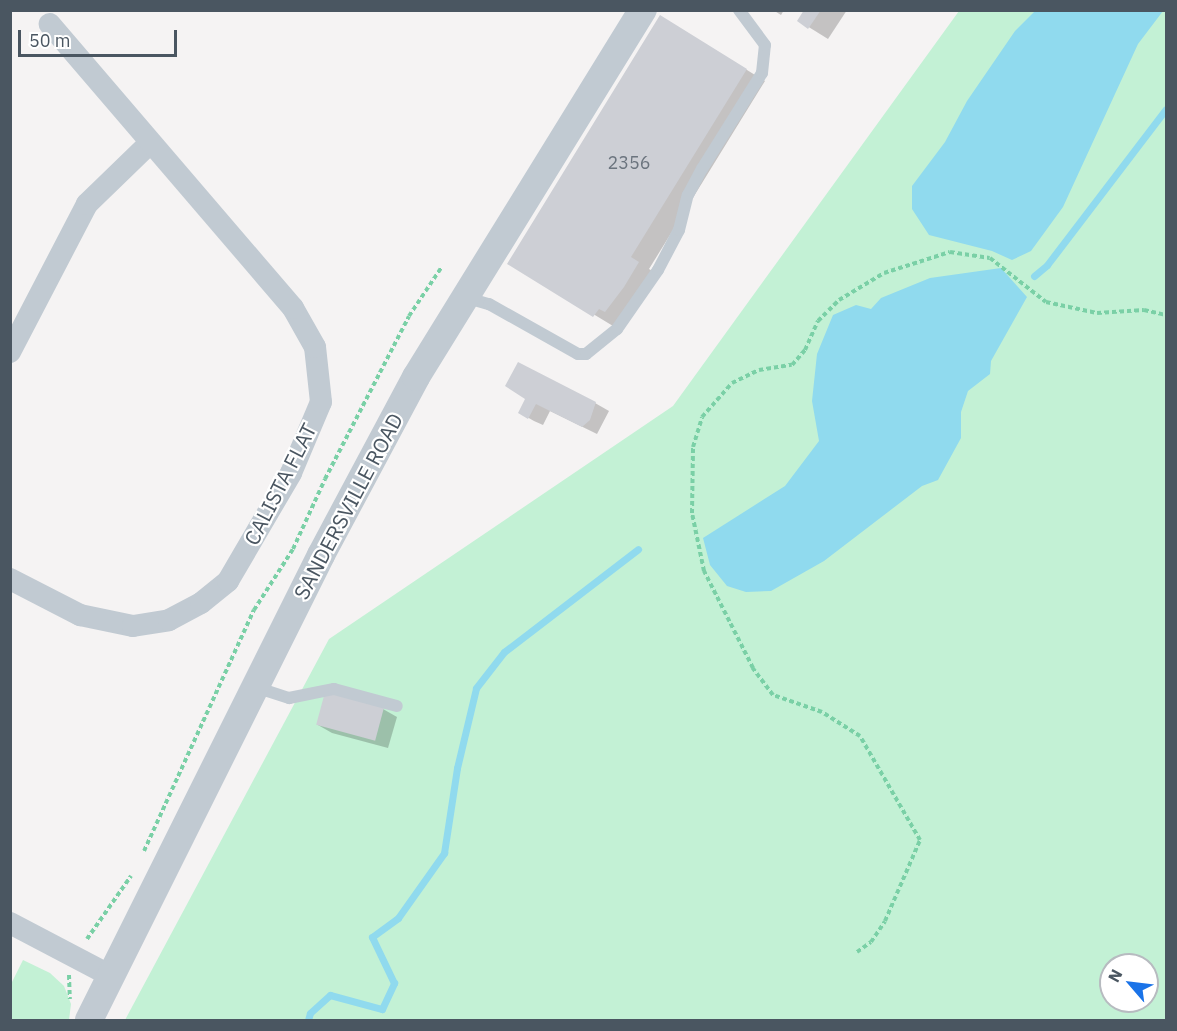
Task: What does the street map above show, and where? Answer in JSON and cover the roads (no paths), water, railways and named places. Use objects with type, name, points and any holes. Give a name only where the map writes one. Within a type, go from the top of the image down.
[{"type":"street","name":"SANDERSVILLE ROAD","points":[[78,1014],[111,976],[255,687],[416,377],[463,296],[643,10]]},
{"type":"street","name":"CALISTA FLAT","points":[[10,579],[80,615],[133,627],[169,620],[201,603],[228,581],[291,473],[321,402],[315,347],[293,308],[50,24]]},
{"type":"street","points":[[10,352],[87,204],[150,143]]},
{"type":"street","points":[[10,923],[111,976]]},
{"type":"lane","points":[[463,296],[489,304],[578,354],[586,354],[617,329],[658,270],[680,230],[693,186],[762,73],[765,45],[739,10]]},
{"type":"lane","points":[[255,687],[289,698],[334,689],[397,706]]},
{"type":"water","points":[[1035,11],[1163,11],[1138,44],[1063,207],[1031,251],[1012,260],[992,251],[929,235],[912,209],[912,186],[945,142],[967,101],[1015,31]]},
{"type":"water","points":[[1001,268],[1027,297],[991,361],[990,374],[968,391],[961,412],[961,438],[938,480],[922,486],[824,561],[771,591],[746,592],[727,586],[710,565],[703,538],[785,486],[819,441],[812,401],[817,354],[833,315],[856,305],[871,309],[881,298],[930,278]]},
{"type":"waterway","points":[[1034,276],[1047,265],[1166,109]]},
{"type":"waterway","points":[[308,1020],[310,1013],[330,995],[382,1009],[394,983],[372,937],[398,918],[444,853],[457,768],[476,688],[504,652],[638,549]]}]
